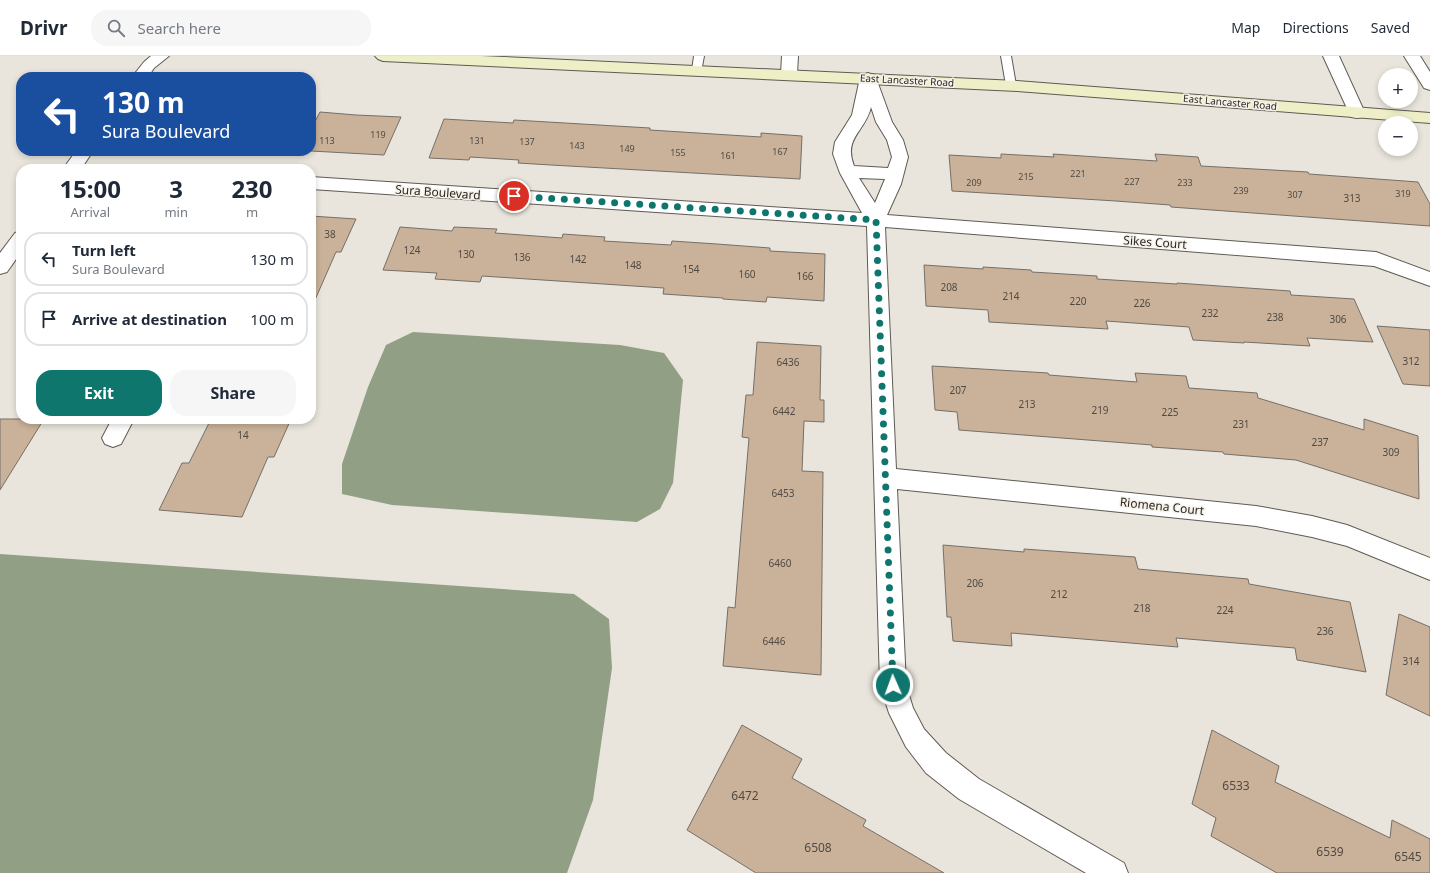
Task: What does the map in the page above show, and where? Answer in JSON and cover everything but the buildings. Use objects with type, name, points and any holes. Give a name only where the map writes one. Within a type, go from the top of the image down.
[{"type":"street","points":[[144,72],[149,65],[161,56]]},
{"type":"street","name":"East Lancaster Road","points":[[383,56],[698,63],[789,74],[1117,92],[1430,118]]},
{"type":"street","points":[[789,74],[790,56]]},
{"type":"street","points":[[1331,56],[1357,113]]},
{"type":"street","points":[[1412,56],[1430,85]]},
{"type":"street","points":[[868,78],[859,118],[842,145],[843,160],[876,220]]},
{"type":"street","points":[[868,78],[884,122],[895,140],[900,157],[895,174],[876,220],[893,685],[902,713],[915,738],[936,763],[970,789],[1114,873]]},
{"type":"street","points":[[848,171],[895,174]]},
{"type":"street","name":"Sura Boulevard","points":[[316,184],[876,220]]},
{"type":"street","name":"Sikes Court","points":[[876,220],[1376,259],[1430,279]]},
{"type":"street","points":[[0,267],[16,245]]},
{"type":"street","points":[[113,438],[121,424]]},
{"type":"street","name":"Riomena Court","points":[[886,478],[1245,514],[1290,521],[1337,533],[1387,550],[1430,569]]},
{"type":"lane","points":[[1006,56],[1011,85]]},
{"type":"shaded area","points":[[413,332],[620,345],[664,353],[683,380],[673,483],[660,509],[637,522],[392,505],[342,494],[342,464],[368,387],[386,345]]},
{"type":"shaded area","points":[[0,554],[574,594],[609,619],[612,668],[593,800],[567,873],[0,873]]},
{"type":"route","points":[[514,196],[876,220],[893,685]]}]
